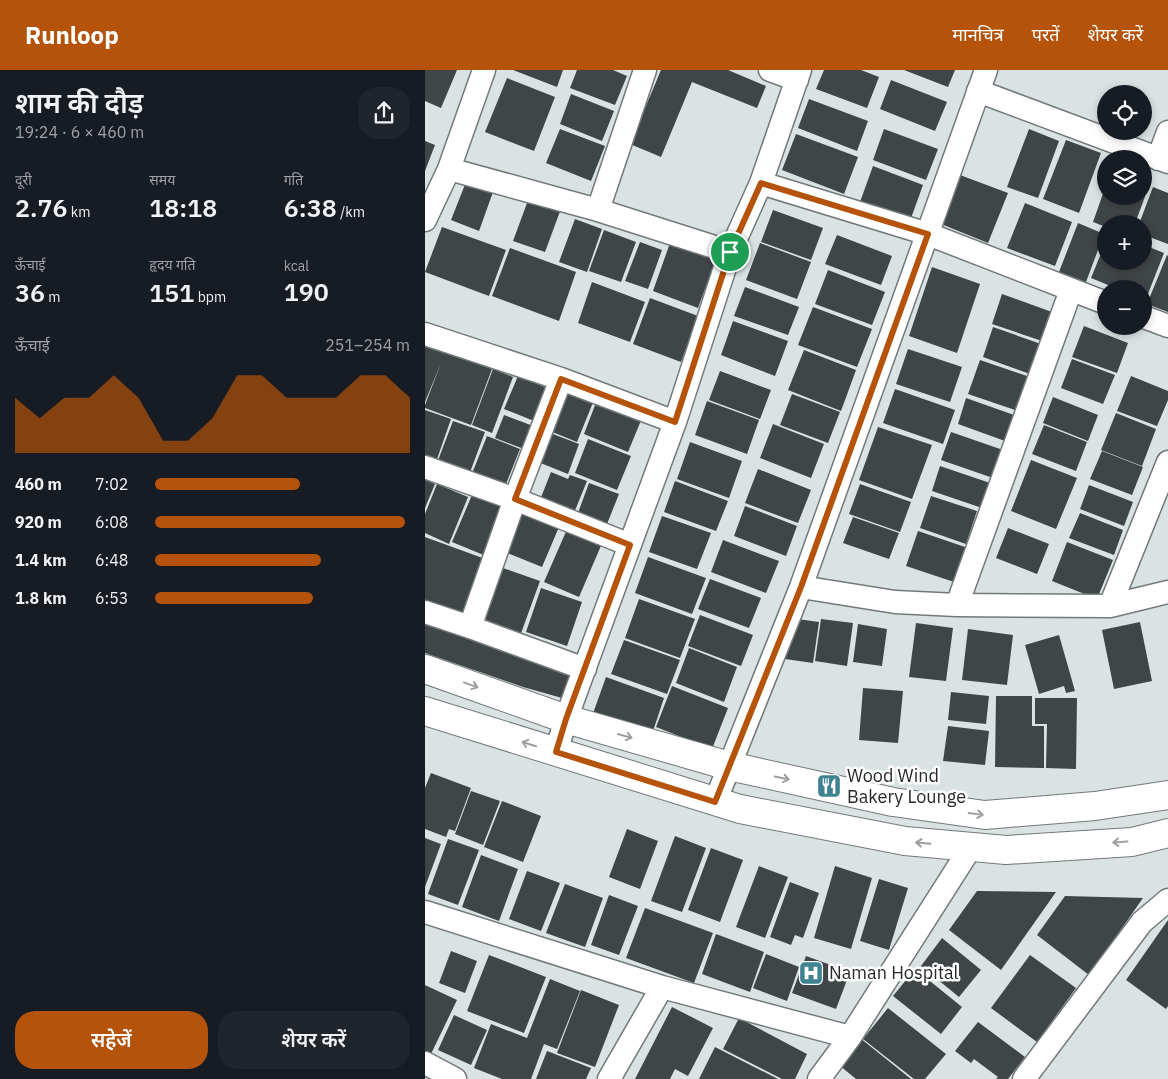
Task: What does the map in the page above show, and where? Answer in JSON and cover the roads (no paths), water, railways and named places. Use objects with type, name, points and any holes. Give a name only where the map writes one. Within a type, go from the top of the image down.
[{"type":"street","points":[[425,220],[449,169],[484,70]]},
{"type":"street","points":[[597,210],[645,70]]},
{"type":"street","points":[[556,752],[566,719],[675,422],[730,252],[761,183],[798,75],[770,70]]},
{"type":"street","points":[[715,802],[801,587],[982,80],[1163,160],[1168,132]]},
{"type":"street","points":[[449,169],[597,210],[730,252]]},
{"type":"street","points":[[761,183],[928,234],[1097,300]]},
{"type":"street","points":[[957,605],[1071,290]]},
{"type":"street","points":[[1152,320],[1168,326]]},
{"type":"street","points":[[425,334],[561,379],[675,422]]},
{"type":"street","points":[[469,627],[561,379]]},
{"type":"street","points":[[1110,606],[1168,462]]},
{"type":"street","points":[[425,467],[515,499],[630,545]]},
{"type":"street","points":[[801,587],[895,602],[957,605],[1110,606],[1168,592]]},
{"type":"street","points":[[425,612],[585,669]]},
{"type":"street","points":[[425,669],[566,719],[729,766],[893,802],[985,815],[1095,806],[1168,795]]},
{"type":"street","points":[[425,711],[740,810],[905,841],[1006,850],[1132,842],[1168,834]]},
{"type":"street","points":[[819,1079],[850,1037],[971,847]]},
{"type":"street","points":[[1024,1079],[1142,922],[1168,900]]},
{"type":"street","points":[[425,912],[662,987],[850,1037]]},
{"type":"street","points":[[609,1079],[662,987]]},
{"type":"street","points":[[425,1063],[455,1079]]},
{"type":"place","name":"Wood Wind Bakery Lounge","points":[[829,786]]},
{"type":"place","name":"Naman Hospital","points":[[811,973]]}]
